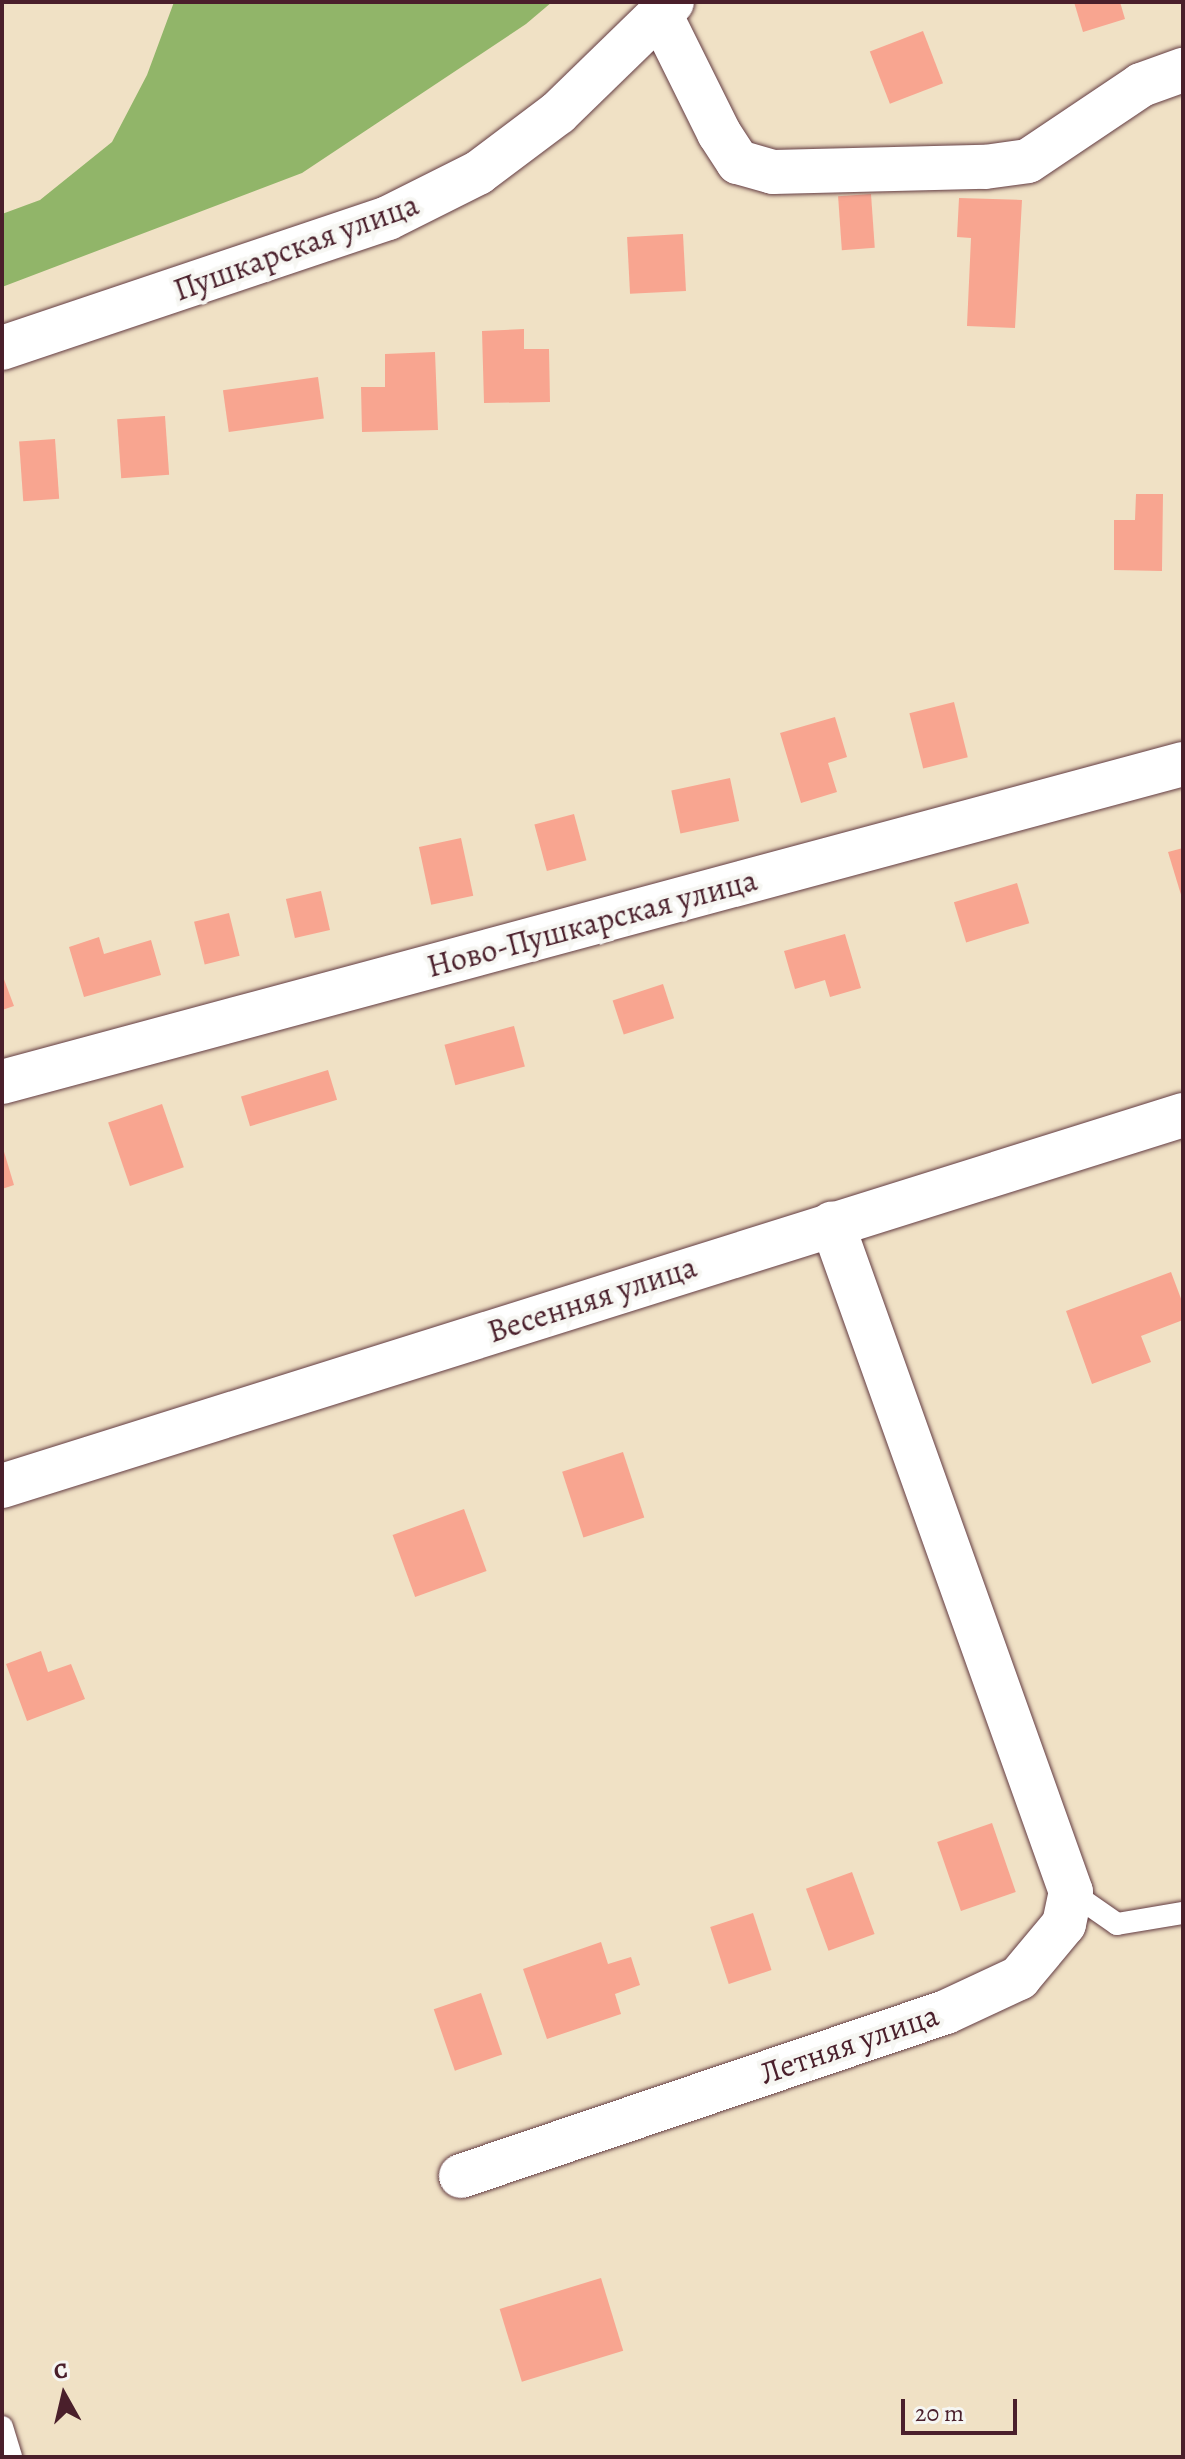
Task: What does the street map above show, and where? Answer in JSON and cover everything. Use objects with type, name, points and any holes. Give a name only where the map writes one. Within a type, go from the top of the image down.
[{"type":"street","name":"Пушкарская улица","points":[[2,348],[388,218],[478,173],[558,113],[666,8],[719,133],[738,162],[773,172],[985,167],[1028,161],[1141,85],[1183,70]]},
{"type":"street","name":"Ново-Пушкарская улица","points":[[2,1082],[1183,764]]},
{"type":"street","name":"Весенняя улица","points":[[2,1486],[1183,1115]]},
{"type":"street","points":[[832,1223],[1071,1892]]},
{"type":"street","name":"Летняя улица","points":[[461,2176],[946,2012],[1019,1978],[1064,1924],[1071,1892]]},
{"type":"lane","points":[[1071,1892],[1117,1924],[1183,1913]]},
{"type":"lane","points":[[2,2427],[11,2457]]},
{"type":"green space","points":[[174,2],[552,2],[526,24],[302,173],[2,287],[2,214],[40,200],[112,142],[147,75]]},
{"type":"building","points":[[1074,2],[1120,2],[1125,19],[1083,32]]},
{"type":"building","points":[[923,31],[943,83],[890,104],[870,51]]},
{"type":"building","points":[[871,194],[875,248],[842,250],[838,196]]},
{"type":"building","points":[[959,198],[1022,200],[1015,328],[967,326],[971,238],[957,237]]},
{"type":"building","points":[[683,234],[686,291],[630,294],[627,237]]},
{"type":"building","points":[[524,329],[524,349],[549,349],[550,402],[484,403],[482,331]]},
{"type":"building","points":[[435,352],[438,430],[362,432],[361,387],[385,387],[385,354]]},
{"type":"building","points":[[318,377],[324,419],[229,432],[223,390]]},
{"type":"building","points":[[165,416],[169,475],[121,478],[117,419]]},
{"type":"building","points":[[55,439],[59,499],[23,501],[19,442]]},
{"type":"building","points":[[1136,494],[1163,494],[1162,571],[1114,570],[1114,520],[1135,520]]},
{"type":"building","points":[[954,702],[968,757],[923,768],[909,713]]},
{"type":"building","points":[[835,717],[847,757],[828,763],[837,792],[801,803],[780,733]]},
{"type":"building","points":[[730,778],[739,821],[680,834],[671,790]]},
{"type":"building","points":[[574,814],[586,860],[547,871],[534,825]]},
{"type":"building","points":[[461,838],[473,896],[431,905],[419,847]]},
{"type":"building","points":[[1183,848],[1183,898],[1182,898],[1168,852]]},
{"type":"building","points":[[1017,883],[1029,923],[966,942],[954,902]]},
{"type":"building","points":[[321,891],[330,930],[295,938],[286,899]]},
{"type":"building","points":[[229,913],[240,956],[205,964],[194,922]]},
{"type":"building","points":[[845,934],[861,988],[830,997],[825,980],[795,989],[784,951]]},
{"type":"building","points":[[99,937],[104,954],[151,940],[161,975],[84,997],[69,947]]},
{"type":"building","points":[[2,974],[14,1006],[2,1010]]},
{"type":"building","points":[[663,984],[674,1018],[624,1035],[613,1000]]},
{"type":"building","points":[[514,1026],[525,1067],[455,1085],[444,1045]]},
{"type":"building","points":[[328,1070],[337,1100],[250,1126],[241,1097]]},
{"type":"building","points":[[162,1104],[184,1167],[130,1186],[108,1123]]},
{"type":"building","points":[[2,1145],[14,1185],[2,1189]]},
{"type":"building","points":[[1171,1272],[1183,1304],[1183,1320],[1141,1336],[1151,1362],[1092,1384],[1066,1311]]},
{"type":"building","points":[[623,1452],[644,1518],[583,1537],[562,1472]]},
{"type":"building","points":[[464,1509],[487,1571],[415,1597],[393,1535]]},
{"type":"building","points":[[41,1651],[48,1672],[71,1664],[85,1699],[27,1721],[6,1664]]},
{"type":"building","points":[[992,1823],[1016,1892],[961,1911],[937,1842]]},
{"type":"building","points":[[852,1872],[875,1934],[829,1951],[806,1889]]},
{"type":"building","points":[[753,1913],[772,1970],[729,1984],[710,1927]]},
{"type":"building","points":[[601,1942],[608,1964],[631,1957],[640,1985],[615,1994],[621,2014],[547,2039],[523,1969]]},
{"type":"building","points":[[481,1993],[502,2054],[455,2071],[434,2009]]},
{"type":"building","points":[[601,2278],[623,2351],[522,2382],[500,2309]]}]
